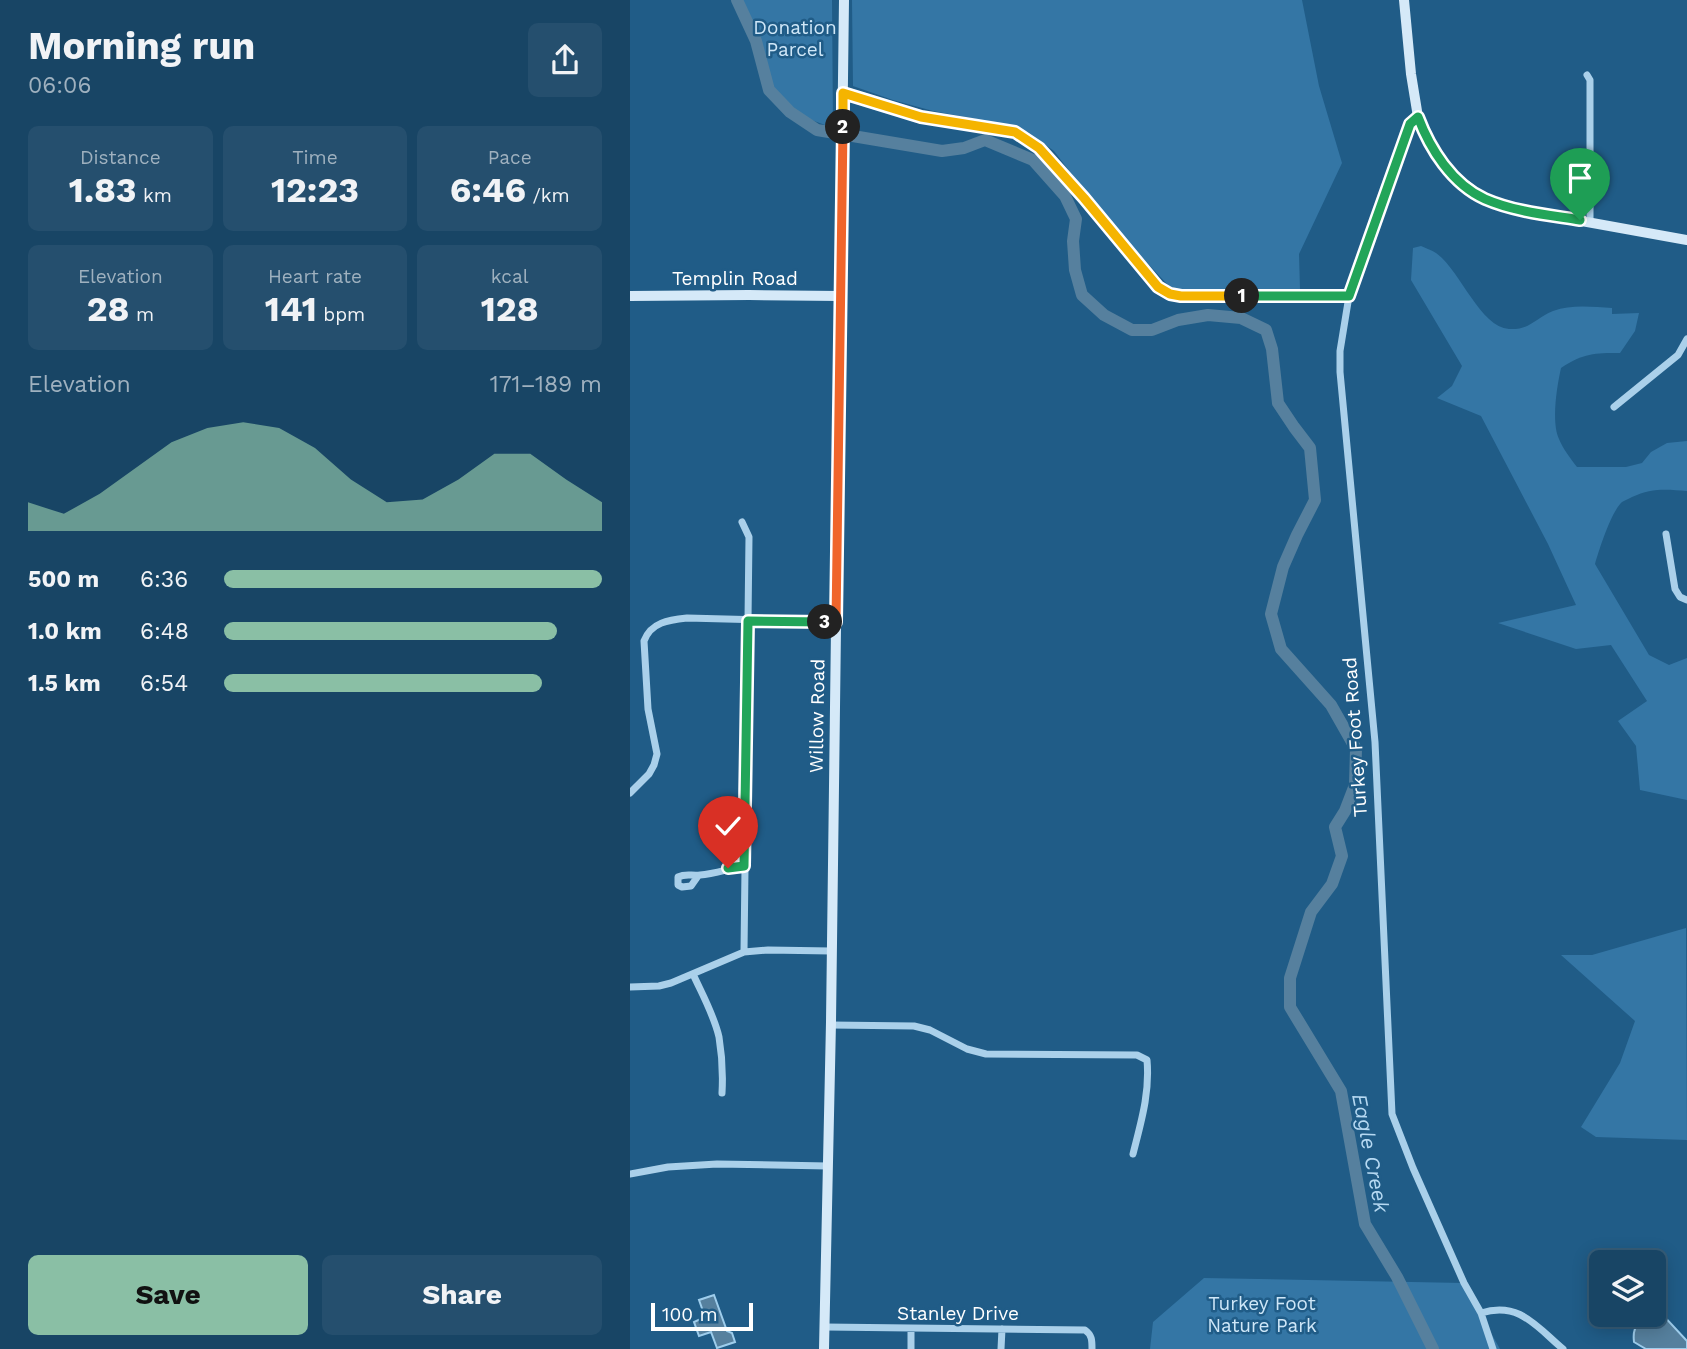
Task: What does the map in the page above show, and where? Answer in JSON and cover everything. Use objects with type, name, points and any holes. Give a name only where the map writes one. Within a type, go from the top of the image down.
[{"type":"street","name":"Willow Road","points":[[824,1349],[831,1025],[844,0]]},
{"type":"street","points":[[1404,0],[1418,117],[1443,164],[1458,180],[1482,198],[1515,209],[1687,240]]},
{"type":"street","points":[[1587,75],[1590,80],[1590,222]]},
{"type":"street","points":[[843,93],[921,117],[1015,132],[1039,148],[1158,287],[1170,294],[1349,296]]},
{"type":"street","name":"Turkey Foot Road","points":[[1418,117],[1410,124],[1349,296],[1340,351],[1340,372],[1375,742],[1392,1114],[1464,1283],[1481,1313],[1493,1349]]},
{"type":"street","name":"Templin Road","points":[[630,296],[840,296]]},
{"type":"street","points":[[1614,407],[1678,355],[1687,339]]},
{"type":"street","points":[[742,522],[749,537],[744,952]]},
{"type":"street","points":[[1666,534],[1675,589],[1687,600]]},
{"type":"street","points":[[630,793],[649,774],[657,754],[646,694],[644,641],[656,625],[687,618],[836,622]]},
{"type":"street","points":[[698,876],[744,866]]},
{"type":"street","points":[[630,987],[659,986],[744,952],[831,951]]},
{"type":"street","points":[[693,974],[719,1036],[722,1093]]},
{"type":"street","points":[[831,1025],[914,1026],[930,1030],[967,1049],[986,1054],[1137,1055],[1146,1060],[1149,1078],[1133,1154]]},
{"type":"street","points":[[630,1174],[668,1167],[717,1164],[828,1166]]},
{"type":"street","points":[[1481,1313],[1506,1309],[1517,1313],[1563,1349]]},
{"type":"street","name":"Stanley Drive","points":[[825,1327],[1084,1330],[1090,1334],[1092,1349]]},
{"type":"street","points":[[911,1329],[911,1349]]},
{"type":"street","points":[[1001,1349],[1002,1329]]},
{"type":"green space","name":"Donation Parcel","points":[[736,0],[832,0],[833,128],[790,112],[769,90],[756,41]]},
{"type":"green space","points":[[852,0],[1302,0],[1319,86],[1342,163],[1299,254],[1300,289],[1175,289],[1167,284],[1106,219],[1054,151],[1028,132],[1003,124],[933,111],[853,86]]},
{"type":"green space","points":[[1421,246],[1445,261],[1479,309],[1499,326],[1509,329],[1523,328],[1553,311],[1575,307],[1612,308],[1612,314],[1639,313],[1635,331],[1620,353],[1589,355],[1561,368],[1556,394],[1555,423],[1561,443],[1577,467],[1626,467],[1642,463],[1651,452],[1667,443],[1687,441],[1687,491],[1652,491],[1622,502],[1610,522],[1595,564],[1649,655],[1669,665],[1687,658],[1687,800],[1640,790],[1636,746],[1618,721],[1647,701],[1611,645],[1576,649],[1498,623],[1576,605],[1548,544],[1481,416],[1437,398],[1452,386],[1462,366],[1411,280],[1413,248]]},
{"type":"green space","points":[[1686,928],[1687,1140],[1596,1137],[1581,1127],[1620,1063],[1635,1021],[1561,955],[1592,955]]},
{"type":"green space","name":"Turkey Foot Nature Park","points":[[1204,1278],[1463,1283],[1500,1349],[1150,1349],[1153,1322]]},
{"type":"shaded area","points":[[714,1295],[727,1331],[732,1333],[735,1342],[717,1348],[711,1332],[699,1336],[694,1322],[705,1317],[699,1300]]},
{"type":"shaded area","points":[[1666,1318],[1687,1341],[1687,1349],[1646,1349],[1634,1342],[1636,1327],[1666,1327]]},
{"type":"waterway","name":"Eagle Creek","points":[[737,0],[756,41],[769,90],[790,112],[817,130],[942,151],[964,148],[985,140],[1033,160],[1065,196],[1076,219],[1073,241],[1075,270],[1082,295],[1104,315],[1132,330],[1152,330],[1178,320],[1208,315],[1241,318],[1266,330],[1272,349],[1278,403],[1310,448],[1315,500],[1283,567],[1271,614],[1281,649],[1331,705],[1356,749],[1355,785],[1345,811],[1335,827],[1342,856],[1332,884],[1311,912],[1290,978],[1290,1007],[1341,1091],[1365,1224],[1397,1277],[1433,1349]]},
{"type":"route","points":[[728,868],[744,866],[748,621],[836,622],[843,93],[921,117],[1015,132],[1039,148],[1158,287],[1170,294],[1181,296],[1349,296],[1410,124],[1418,117],[1432,148],[1448,170],[1482,198],[1515,209],[1580,220]]}]
